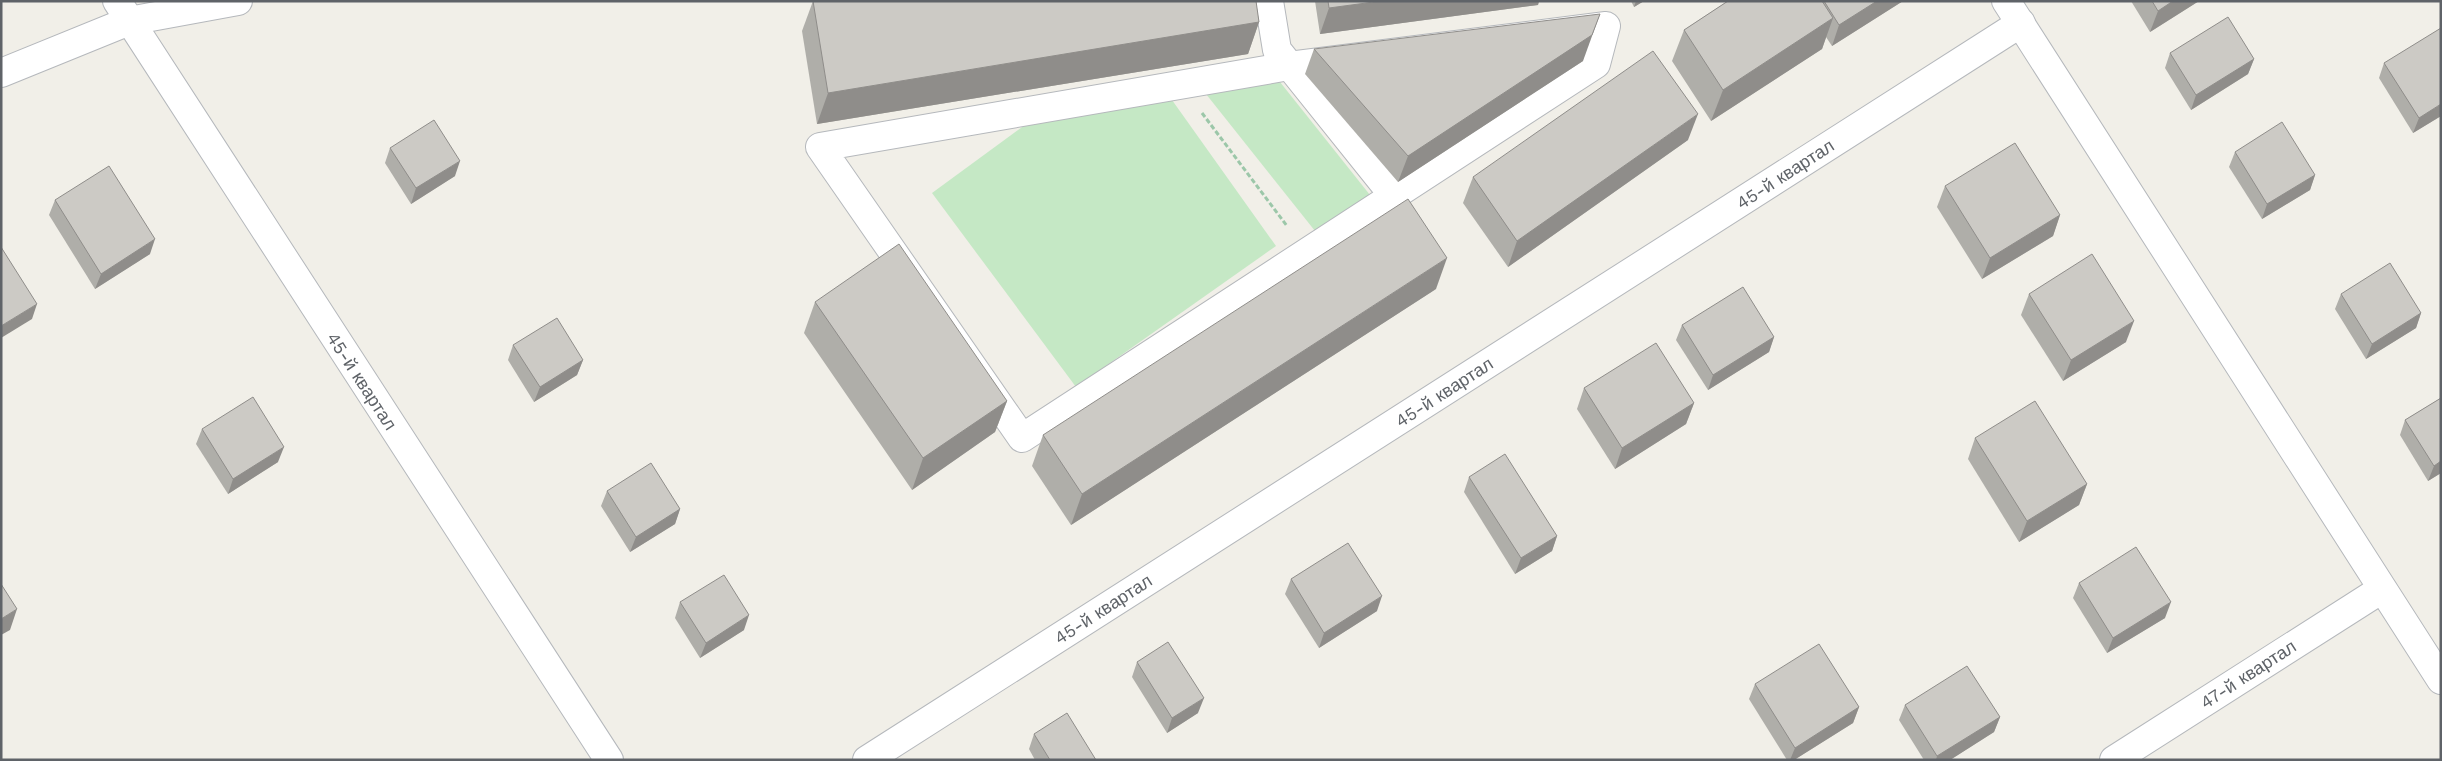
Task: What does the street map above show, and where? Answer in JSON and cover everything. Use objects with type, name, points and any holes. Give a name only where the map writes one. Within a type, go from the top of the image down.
[{"type":"street","points":[[1,73],[123,11],[238,1]]},
{"type":"street","points":[[1269,1],[1277,50],[1394,196]]},
{"type":"street","points":[[2006,1],[2441,680]]},
{"type":"street","name":"45-й квартал","points":[[123,11],[609,760]]},
{"type":"street","name":"45-й квартал","points":[[867,760],[2021,23]]},
{"type":"street","points":[[1606,26],[1596,64],[1022,438],[820,147],[1180,85],[1289,66],[1606,26]]},
{"type":"street","name":"47-й квартал","points":[[2114,760],[2382,589]]},
{"type":"path","points":[[1180,85],[1306,253]]},
{"type":"green space","points":[[1280,82],[1370,195],[1319,236],[1206,94]]},
{"type":"green space","points":[[1172,100],[1276,246],[1076,387],[932,193],[1025,125]]},
{"type":"building","points":[[813,1],[1256,1],[1259,22],[828,93]]},
{"type":"building","points":[[1328,1],[1381,1],[1329,8]]},
{"type":"building","points":[[1728,1],[1822,1],[1833,18],[1723,90],[1684,30]]},
{"type":"building","points":[[1824,1],[1877,1],[1839,25]]},
{"type":"building","points":[[2152,1],[2173,1],[2158,11]]},
{"type":"building","points":[[1600,14],[1592,35],[1408,156],[1314,49]]},
{"type":"building","points":[[2228,17],[2254,59],[2196,95],[2170,53]]},
{"type":"building","points":[[2441,28],[2441,104],[2419,118],[2384,63]]},
{"type":"building","points":[[1653,51],[1698,114],[1517,241],[1473,177]]},
{"type":"building","points":[[434,120],[460,161],[416,188],[390,148]]},
{"type":"building","points":[[2282,122],[2315,175],[2267,204],[2235,152]]},
{"type":"building","points":[[2015,143],[2060,215],[1990,258],[1945,186]]},
{"type":"building","points":[[109,166],[155,239],[101,274],[55,200]]},
{"type":"building","points":[[1408,199],[1447,258],[1082,494],[1043,435]]},
{"type":"building","points":[[899,244],[1007,401],[923,458],[815,302]]},
{"type":"building","points":[[1,247],[37,304],[1,326]]},
{"type":"building","points":[[2092,254],[2134,321],[2071,360],[2029,294]]},
{"type":"building","points":[[2390,263],[2421,313],[2372,344],[2341,294]]},
{"type":"building","points":[[1743,287],[1774,337],[1713,375],[1682,325]]},
{"type":"building","points":[[557,318],[583,360],[540,387],[513,345]]},
{"type":"building","points":[[1656,343],[1694,403],[1622,448],[1584,388]]},
{"type":"building","points":[[253,397],[284,447],[233,479],[202,429]]},
{"type":"building","points":[[2441,398],[2441,461],[2434,466],[2405,420]]},
{"type":"building","points":[[2035,401],[2087,484],[2027,521],[1975,438]]},
{"type":"building","points":[[1505,454],[1557,536],[1521,558],[1469,477]]},
{"type":"building","points":[[651,463],[680,509],[636,537],[607,491]]},
{"type":"building","points":[[1348,543],[1382,596],[1324,633],[1291,579]]},
{"type":"building","points":[[2136,547],[2171,602],[2113,638],[2079,583]]},
{"type":"building","points":[[724,575],[749,615],[706,643],[680,602]]},
{"type":"building","points":[[1,584],[17,609],[1,619]]},
{"type":"building","points":[[1168,642],[1204,698],[1172,718],[1137,662]]},
{"type":"building","points":[[1819,644],[1859,707],[1795,748],[1755,684]]},
{"type":"building","points":[[1967,666],[2000,717],[1937,756],[1905,705]]},
{"type":"building","points":[[1067,713],[1096,760],[1050,760],[1034,734]]}]
